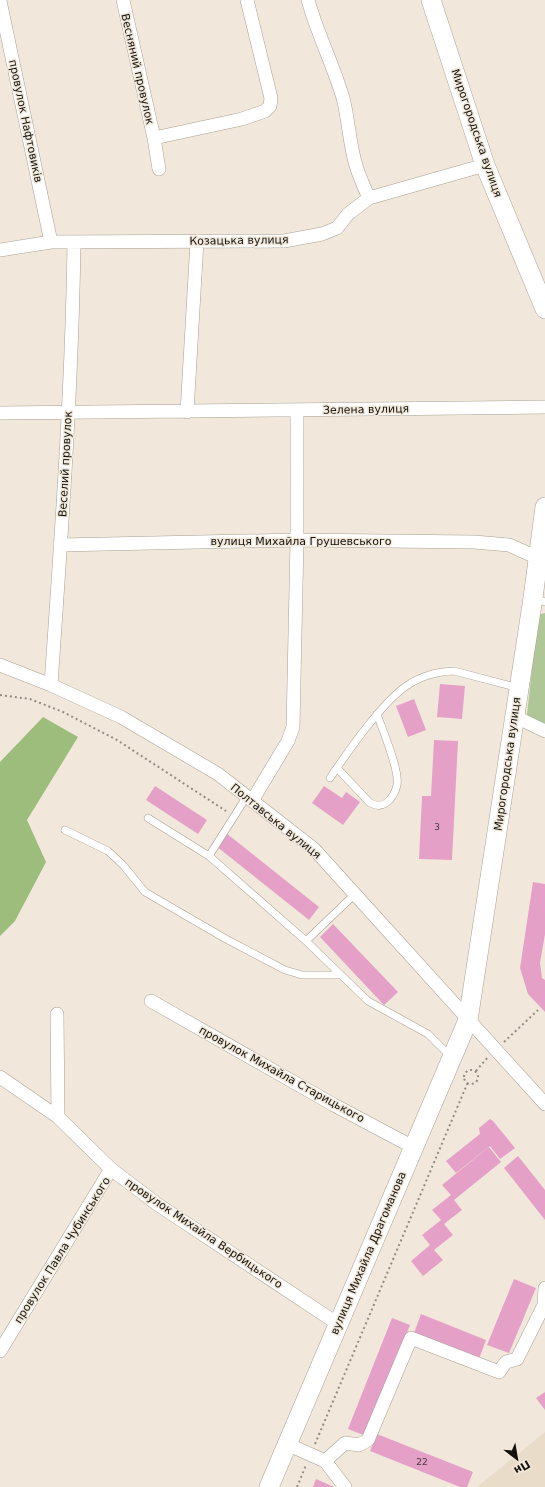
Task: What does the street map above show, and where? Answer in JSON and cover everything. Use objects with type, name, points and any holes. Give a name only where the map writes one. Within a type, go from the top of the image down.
[{"type":"street","name":"Весняний провулок","points":[[123,0],[154,138],[159,169]]},
{"type":"street","name":"Весняний провулок","points":[[154,138],[242,119],[265,111],[270,106],[271,98],[247,0]]},
{"type":"street","points":[[308,0],[343,100],[354,158],[360,180],[369,198]]},
{"type":"street","name":"Мирогородська вулиця","points":[[431,0],[485,165],[545,309]]},
{"type":"street","name":"провулок Нафтовиків","points":[[0,1],[51,242]]},
{"type":"street","name":"Козацька вулиця","points":[[0,250],[51,242],[284,241],[322,234],[337,228],[348,214],[369,198],[485,165]]},
{"type":"street","points":[[187,412],[197,241]]},
{"type":"street","name":"Веселий провулок","points":[[51,685],[68,413],[73,316],[74,242]]},
{"type":"street","name":"Зелена вулиця","points":[[0,413],[545,407]]},
{"type":"street","points":[[250,798],[288,741],[293,727],[297,540],[297,410]]},
{"type":"street","name":"Мирогородська вулиця","points":[[468,1020],[514,716],[539,600],[538,558],[545,507]]},
{"type":"street","name":"вулиця Михайла Грушевського","points":[[60,546],[297,540],[474,542],[509,545],[538,558]]},
{"type":"street","name":"Полтавська вулиця","points":[[0,665],[51,685],[121,717],[218,774],[314,849],[356,893],[468,1020],[545,1104]]},
{"type":"street","points":[[514,716],[545,731]]},
{"type":"street","name":"провулок Михайла Старицького","points":[[151,1001],[413,1147]]},
{"type":"street","points":[[57,1014],[58,1117]]},
{"type":"street","name":"вулиця Михайла Драгоманова","points":[[269,1487],[468,1020]]},
{"type":"street","name":"провулок Михайла Вербицького","points":[[0,1076],[58,1117],[111,1169],[157,1204],[338,1324]]},
{"type":"street","name":"провулок Павла Чубинського","points":[[0,1351],[111,1169]]},
{"type":"street","points":[[325,1461],[345,1443],[359,1445],[368,1440],[411,1338],[499,1372],[506,1362],[517,1359],[544,1305],[545,1288]]},
{"type":"street","points":[[287,1444],[325,1461],[345,1487]]},
{"type":"lane","points":[[330,778],[350,747],[377,714],[390,699],[412,682],[428,675],[445,671],[454,671],[519,688]]},
{"type":"lane","points":[[336,768],[369,802],[376,806],[383,805],[388,802],[394,794],[398,784],[396,771],[377,714]]},
{"type":"lane","points":[[208,856],[234,816],[250,798]]},
{"type":"lane","points":[[148,818],[208,856],[306,941],[368,1000],[428,1034],[452,1058]]},
{"type":"lane","points":[[65,830],[108,852],[123,865],[145,892],[219,935],[285,970],[302,975],[341,975]]},
{"type":"lane","points":[[306,941],[356,893]]},
{"type":"path","points":[[0,695],[30,699],[63,712],[117,740],[234,816]]},
{"type":"path","points":[[476,1071],[495,1050],[538,1010]]},
{"type":"path","points":[[468,1082],[465,1079],[465,1073],[470,1070],[476,1071]]},
{"type":"path","points":[[468,1082],[473,1083],[477,1080],[478,1074],[476,1071]]},
{"type":"path","points":[[297,1487],[468,1082]]},
{"type":"shaded area","points":[[545,1432],[545,1487],[477,1487]]},
{"type":"green space","points":[[545,613],[545,726],[531,719],[527,714],[538,615]]},
{"type":"green space","points":[[43,717],[78,737],[27,820],[46,862],[15,921],[0,936],[0,762]]},
{"type":"building","points":[[440,684],[465,686],[462,719],[437,717]]},
{"type":"building","points":[[414,699],[426,730],[408,737],[396,706]]},
{"type":"building","points":[[434,740],[458,741],[452,860],[419,859],[422,796],[431,796]]},
{"type":"building","points":[[155,786],[207,820],[198,834],[146,800]]},
{"type":"building","points":[[324,786],[342,798],[346,792],[360,802],[343,825],[312,803]]},
{"type":"building","points":[[226,833],[319,907],[309,920],[216,846]]},
{"type":"building","points":[[533,882],[545,884],[545,934],[540,963],[542,978],[545,980],[545,1012],[528,994],[520,968]]},
{"type":"building","points":[[333,924],[398,992],[384,1005],[320,937]]},
{"type":"building","points":[[490,1119],[515,1148],[500,1159],[490,1146],[456,1173],[446,1161],[480,1134],[479,1128]]},
{"type":"building","points":[[489,1147],[501,1162],[454,1200],[462,1210],[444,1224],[453,1235],[434,1250],[443,1260],[423,1276],[411,1261],[430,1245],[422,1235],[441,1220],[432,1210],[451,1195],[442,1185]]},
{"type":"building","points":[[518,1156],[545,1190],[545,1220],[504,1168]]},
{"type":"building","points":[[514,1279],[536,1288],[509,1353],[487,1345]]},
{"type":"building","points":[[421,1314],[486,1340],[479,1359],[414,1333]]},
{"type":"building","points":[[392,1318],[410,1325],[366,1436],[348,1429]]},
{"type":"building","points":[[545,1392],[545,1410],[536,1398]]},
{"type":"building","points":[[377,1434],[473,1472],[467,1487],[460,1487],[370,1451]]},
{"type":"building","points":[[316,1479],[334,1487],[313,1487]]}]
